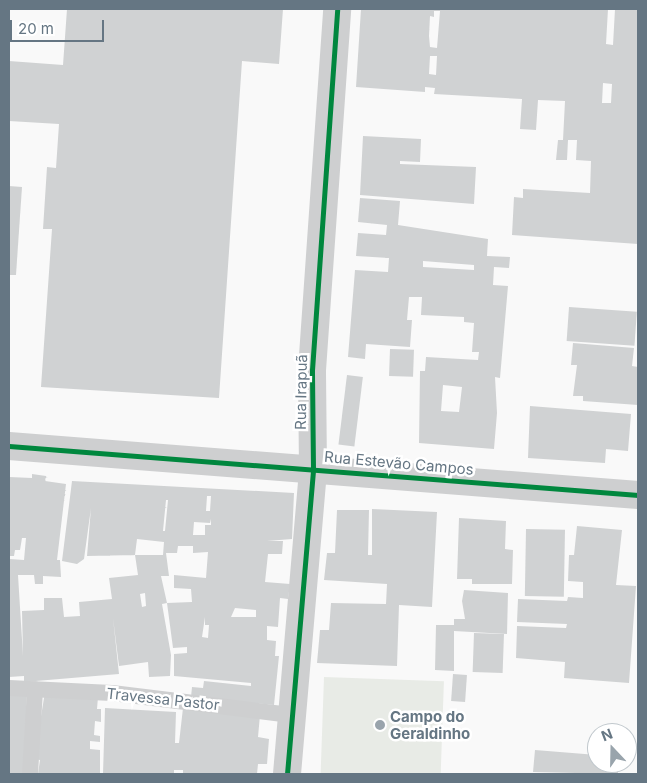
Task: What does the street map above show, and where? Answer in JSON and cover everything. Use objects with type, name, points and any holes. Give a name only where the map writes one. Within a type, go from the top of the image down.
[{"type":"street","name":"Rua Irapuã","points":[[287,774],[313,469],[312,370],[337,9]]},
{"type":"street","name":"Rua Estevão Campos","points":[[9,446],[638,495]]},
{"type":"lane","name":"Travessa Pastor","points":[[9,688],[112,693],[291,715]]},
{"type":"lane","points":[[30,774],[35,689]]},
{"type":"shaded area","name":"Campo do Geraldinho","points":[[324,677],[444,681],[441,774],[321,774]]},
{"type":"building","points":[[67,9],[283,9],[279,64],[242,61],[219,398],[41,387],[52,229],[43,229],[47,167],[56,168],[59,124],[9,121],[9,61],[63,65]]},
{"type":"building","points":[[361,9],[608,9],[606,44],[613,45],[615,9],[638,9],[638,244],[512,235],[514,197],[523,198],[523,189],[590,193],[591,161],[576,160],[577,140],[568,140],[567,160],[556,160],[558,140],[563,140],[565,101],[538,100],[536,130],[520,129],[522,99],[434,94],[435,88],[425,87],[425,92],[356,87]],"holes":[[[434,11],[440,11],[437,48],[430,47],[429,36],[430,16],[434,17]],[[430,56],[437,56],[436,75],[429,74]],[[603,83],[612,84],[611,103],[602,103]]]},
{"type":"building","points":[[363,136],[421,139],[420,162],[400,161],[400,164],[476,167],[474,204],[360,195]]},
{"type":"building","points":[[9,186],[22,187],[16,275],[9,275]]},
{"type":"building","points":[[360,198],[400,201],[398,225],[488,239],[487,256],[510,257],[509,268],[494,267],[493,285],[508,286],[500,378],[495,377],[497,413],[494,449],[419,443],[420,371],[425,371],[426,357],[478,360],[479,352],[472,352],[474,323],[464,322],[464,317],[421,315],[422,297],[409,297],[407,320],[412,320],[410,347],[366,344],[365,359],[348,357],[355,270],[388,272],[389,258],[356,256],[358,233],[386,235],[387,225],[358,222]],"holes":[[[423,261],[474,265],[474,270],[423,267]],[[443,385],[462,387],[459,412],[441,411]]]},
{"type":"building","points":[[569,307],[637,312],[634,346],[567,341]]},
{"type":"building","points":[[573,343],[634,348],[632,366],[638,367],[638,405],[583,401],[583,396],[573,396],[577,365],[571,365]]},
{"type":"building","points":[[390,349],[414,350],[413,377],[389,376]]},
{"type":"building","points":[[347,375],[363,377],[354,446],[338,444]]},
{"type":"building","points":[[530,406],[631,414],[628,451],[606,449],[605,463],[528,458]]},
{"type":"building","points":[[32,474],[46,476],[45,481],[66,484],[57,560],[60,560],[61,577],[43,576],[43,584],[35,584],[34,575],[18,575],[23,656],[22,611],[44,610],[44,598],[62,598],[64,617],[80,616],[79,602],[112,599],[109,578],[138,575],[135,555],[87,556],[91,508],[84,559],[77,564],[62,561],[72,481],[294,493],[292,539],[267,541],[283,541],[282,554],[268,554],[265,582],[290,584],[288,599],[280,598],[278,627],[267,626],[267,640],[276,641],[275,656],[279,656],[274,705],[191,697],[192,687],[203,688],[204,681],[251,686],[251,683],[174,676],[174,654],[187,653],[187,647],[173,648],[167,603],[162,604],[171,655],[170,676],[149,677],[148,662],[119,666],[113,618],[119,674],[24,682],[24,676],[9,677],[9,559],[24,560],[26,538],[22,538],[20,550],[15,550],[14,556],[9,556],[9,477],[32,478]],"holes":[[[207,496],[211,496],[210,511],[206,511]],[[166,500],[168,500],[165,531],[163,531]],[[211,519],[211,525],[205,525],[205,535],[193,535],[194,522],[210,523]],[[137,539],[164,542],[163,555],[135,555]],[[178,546],[193,546],[193,553],[208,552],[206,578],[174,575],[174,588],[191,589],[192,602],[167,603],[161,576],[169,576],[166,553],[177,553]],[[145,593],[146,606],[142,607],[140,594]],[[235,608],[256,610],[256,617],[231,617]],[[205,617],[205,625],[209,625],[208,638],[202,637]]]},
{"type":"building","points":[[372,509],[437,512],[432,607],[399,605],[397,666],[317,663],[320,630],[329,630],[331,603],[386,604],[387,584],[324,580],[327,553],[335,553],[337,510],[369,510],[368,555],[372,555]]},
{"type":"building","points":[[459,518],[506,521],[505,549],[513,550],[512,584],[472,584],[472,579],[457,579]]},
{"type":"building","points":[[577,526],[622,530],[616,585],[636,586],[629,683],[564,678],[565,662],[516,658],[517,626],[566,628],[567,624],[517,622],[518,599],[567,601],[568,597],[583,598],[583,582],[568,581],[569,555],[574,555]]},
{"type":"building","points":[[526,529],[565,530],[564,597],[525,596]]},
{"type":"building","points":[[464,590],[508,593],[507,634],[454,631],[454,671],[435,670],[436,625],[454,625],[454,619],[465,619],[462,601]]},
{"type":"building","points":[[474,633],[504,634],[503,673],[473,672]]},
{"type":"building","points":[[453,674],[467,675],[465,702],[451,701]]},
{"type":"building","points":[[9,692],[27,693],[24,774],[9,774]]},
{"type":"building","points":[[45,692],[98,697],[97,709],[101,709],[101,722],[95,721],[94,735],[100,736],[100,742],[90,741],[90,749],[100,750],[100,774],[38,774],[40,760],[34,759]]},
{"type":"building","points":[[105,708],[176,712],[175,743],[179,743],[183,708],[260,715],[258,737],[269,739],[267,764],[258,764],[257,774],[183,774],[183,770],[174,770],[174,774],[103,774]]},
{"type":"building","points":[[535,750],[587,754],[587,773],[618,774],[533,772]]},
{"type":"cycle path","points":[[287,774],[313,469],[312,370],[337,9]]},
{"type":"cycle path","points":[[9,446],[638,495]]},
{"type":"place","name":"Campo do Geraldinho","points":[[380,725]]}]
